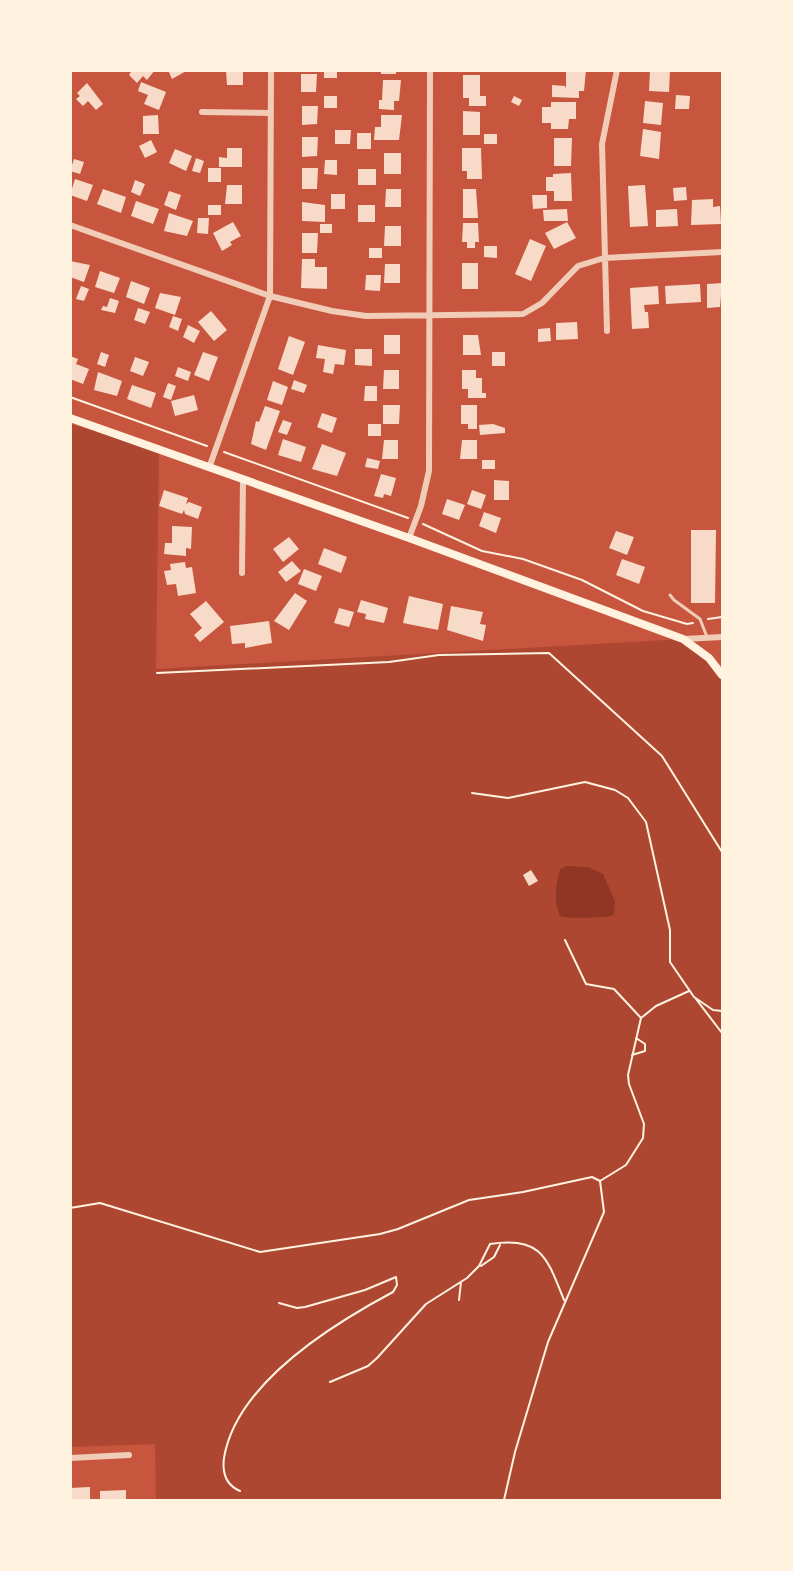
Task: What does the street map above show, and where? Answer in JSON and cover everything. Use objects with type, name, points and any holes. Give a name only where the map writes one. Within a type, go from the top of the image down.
[{"type":"main road","points":[[70,418],[409,538],[683,639],[709,658],[723,675]]},
{"type":"street","points":[[209,468],[270,296],[271,70]]},
{"type":"street","points":[[409,538],[421,506],[429,471],[430,70]]},
{"type":"street","points":[[607,331],[602,144],[617,70]]},
{"type":"street","points":[[202,112],[270,113]]},
{"type":"street","points":[[70,225],[270,296],[366,315],[523,314],[542,303],[578,266],[604,258],[723,252]]},
{"type":"street","points":[[242,573],[243,481]]},
{"type":"street","points":[[683,639],[723,637]]},
{"type":"street","points":[[70,1458],[129,1455]]},
{"type":"lane","points":[[670,595],[700,621],[707,638]]},
{"type":"path","points":[[70,397],[209,447]]},
{"type":"path","points":[[224,452],[408,518]]},
{"type":"path","points":[[423,524],[461,543],[523,559],[582,580],[643,610],[687,624],[723,617]]},
{"type":"path","points":[[157,673],[389,662],[439,655],[549,653],[662,756],[723,852]]},
{"type":"path","points":[[472,793],[508,798],[585,782],[615,790],[628,798],[646,822],[670,930],[670,962],[689,991],[723,1033]]},
{"type":"path","points":[[565,940],[586,984],[614,989],[641,1018]]},
{"type":"path","points":[[600,1181],[626,1165],[643,1138],[644,1124],[629,1084],[641,1018],[657,1006],[689,991]]},
{"type":"path","points":[[694,997],[714,1010],[723,1011]]},
{"type":"path","points":[[632,1055],[645,1052],[645,1044],[636,1038]]},
{"type":"path","points":[[70,1208],[100,1203],[260,1252],[398,1229],[470,1200],[523,1192],[592,1177],[600,1181]]},
{"type":"path","points":[[504,1500],[515,1452],[548,1342],[564,1300],[604,1212],[600,1181]]},
{"type":"path","points":[[478,1267],[490,1244],[521,1243],[536,1249],[547,1259],[564,1300]]},
{"type":"path","points":[[330,1382],[368,1366],[426,1304],[495,1257],[500,1245]]},
{"type":"path","points":[[240,1491],[230,1485],[223,1465],[231,1434],[247,1406],[315,1340],[393,1292],[397,1285],[396,1277],[365,1290],[304,1307],[297,1308],[279,1303]]},
{"type":"path","points":[[459,1300],[461,1282]]},
{"type":"shaded area","points":[[70,424],[159,450],[156,669],[683,639],[722,675],[722,1500],[156,1500],[155,1444],[71,1447]]},
{"type":"shaded area","points":[[567,866],[588,867],[603,874],[615,901],[614,915],[587,918],[560,916],[556,904],[556,887],[560,869]]},
{"type":"building","points":[[132,70],[155,70],[147,80],[143,76],[137,83],[129,75]]},
{"type":"building","points":[[168,70],[188,70],[172,79]]},
{"type":"building","points":[[226,70],[243,70],[243,85],[227,85]]},
{"type":"building","points":[[324,70],[337,70],[337,78],[324,78]]},
{"type":"building","points":[[381,70],[396,70],[396,74],[381,74]]},
{"type":"building","points":[[566,70],[586,70],[584,91],[579,91],[579,98],[552,97],[552,85],[566,88]]},
{"type":"building","points":[[650,70],[670,70],[669,92],[649,91]]},
{"type":"building","points":[[301,74],[317,74],[316,92],[301,92]]},
{"type":"building","points":[[463,75],[480,75],[480,96],[486,96],[486,106],[469,106],[469,98],[463,98]]},
{"type":"building","points":[[383,80],[401,80],[399,101],[394,101],[394,110],[379,109]]},
{"type":"building","points":[[141,82],[166,92],[159,110],[144,104],[148,95],[138,91]]},
{"type":"building","points":[[87,83],[103,104],[96,110],[88,101],[83,106],[76,99],[80,96],[77,93]]},
{"type":"building","points":[[676,95],[690,96],[689,109],[675,109]]},
{"type":"building","points":[[324,96],[337,96],[337,108],[324,108]]},
{"type":"building","points":[[514,96],[522,100],[519,106],[511,102]]},
{"type":"building","points":[[645,101],[663,103],[661,125],[643,123]]},
{"type":"building","points":[[551,102],[576,102],[576,119],[569,119],[568,129],[551,129],[551,123],[542,123],[542,107],[551,107]]},
{"type":"building","points":[[302,106],[318,106],[317,124],[302,125]]},
{"type":"building","points":[[463,111],[480,112],[480,135],[463,135]]},
{"type":"building","points":[[158,115],[159,134],[143,134],[143,116]]},
{"type":"building","points":[[381,115],[402,115],[399,140],[374,140],[375,127],[381,127]]},
{"type":"building","points":[[643,129],[661,132],[659,159],[640,156]]},
{"type":"building","points":[[335,130],[351,130],[350,144],[335,144]]},
{"type":"building","points":[[357,133],[371,133],[371,149],[357,149]]},
{"type":"building","points":[[484,134],[497,134],[497,144],[484,144]]},
{"type":"building","points":[[302,137],[318,137],[317,156],[302,157]]},
{"type":"building","points":[[554,138],[572,138],[571,166],[554,166]]},
{"type":"building","points":[[151,140],[157,152],[145,158],[139,146]]},
{"type":"building","points":[[227,148],[242,148],[242,167],[219,167],[219,157],[227,158]]},
{"type":"building","points":[[462,148],[481,148],[482,179],[467,179],[467,171],[462,171]]},
{"type":"building","points":[[175,149],[192,156],[186,171],[169,163]]},
{"type":"building","points":[[384,153],[401,153],[401,174],[384,174]]},
{"type":"building","points":[[196,158],[204,161],[200,173],[192,171]]},
{"type":"building","points":[[74,159],[84,162],[80,174],[70,171]]},
{"type":"building","points":[[325,160],[337,160],[337,175],[324,174]]},
{"type":"building","points":[[208,168],[221,168],[221,182],[208,182]]},
{"type":"building","points":[[302,168],[318,168],[317,189],[302,189]]},
{"type":"building","points":[[358,169],[376,169],[376,185],[358,185]]},
{"type":"building","points":[[571,173],[572,201],[554,201],[554,191],[546,191],[546,177],[553,177],[553,174]]},
{"type":"building","points":[[75,179],[93,185],[87,201],[70,195]]},
{"type":"building","points":[[135,180],[145,184],[140,196],[131,192]]},
{"type":"building","points":[[227,185],[242,185],[242,204],[225,204]]},
{"type":"building","points":[[645,185],[648,226],[630,227],[628,186]]},
{"type":"building","points":[[686,187],[687,200],[674,201],[673,188]]},
{"type":"building","points":[[103,189],[126,197],[121,213],[97,204]]},
{"type":"building","points":[[386,189],[401,189],[401,207],[385,207]]},
{"type":"building","points":[[463,189],[476,189],[478,218],[463,218]]},
{"type":"building","points":[[169,191],[181,195],[176,210],[164,205]]},
{"type":"building","points":[[331,194],[345,194],[345,209],[331,209]]},
{"type":"building","points":[[532,195],[547,195],[547,208],[533,209]]},
{"type":"building","points":[[713,199],[713,207],[720,206],[721,224],[691,225],[692,200]]},
{"type":"building","points":[[136,201],[159,209],[153,224],[131,216]]},
{"type":"building","points":[[302,202],[325,205],[325,222],[302,221]]},
{"type":"building","points":[[208,205],[221,205],[221,215],[208,215]]},
{"type":"building","points":[[358,205],[375,205],[375,222],[358,222]]},
{"type":"building","points":[[567,209],[568,221],[544,221],[543,210]]},
{"type":"building","points":[[677,209],[678,226],[656,227],[656,210]]},
{"type":"building","points":[[169,213],[193,221],[187,236],[164,231]]},
{"type":"building","points":[[198,218],[209,218],[208,234],[197,233]]},
{"type":"building","points":[[233,222],[241,236],[230,242],[232,245],[222,251],[213,233]]},
{"type":"building","points":[[567,222],[576,238],[554,249],[545,233]]},
{"type":"building","points":[[463,223],[478,223],[479,242],[475,242],[475,248],[467,248],[467,242],[462,242]]},
{"type":"building","points":[[320,224],[332,224],[332,233],[320,233]]},
{"type":"building","points":[[385,226],[401,226],[401,246],[384,246]]},
{"type":"building","points":[[302,233],[318,233],[317,253],[302,253]]},
{"type":"building","points":[[530,239],[546,246],[531,281],[515,274]]},
{"type":"building","points":[[484,246],[497,246],[497,258],[484,257]]},
{"type":"building","points":[[369,248],[382,248],[382,258],[369,258]]},
{"type":"building","points":[[302,259],[315,259],[315,267],[327,267],[327,289],[301,288]]},
{"type":"building","points":[[70,261],[90,265],[84,282],[70,277]]},
{"type":"building","points":[[462,263],[478,263],[478,289],[462,289]]},
{"type":"building","points":[[385,264],[400,264],[400,283],[384,283]]},
{"type":"building","points":[[100,271],[120,278],[114,293],[95,287]]},
{"type":"building","points":[[366,275],[381,275],[380,291],[365,290]]},
{"type":"building","points":[[131,281],[150,288],[144,304],[126,297]]},
{"type":"building","points":[[722,283],[720,307],[707,308],[707,284]]},
{"type":"building","points":[[700,284],[701,302],[666,304],[665,286]]},
{"type":"building","points":[[81,286],[89,289],[84,301],[76,299]]},
{"type":"building","points":[[658,286],[659,304],[644,305],[645,312],[648,312],[649,328],[632,329],[630,288]]},
{"type":"building","points":[[160,293],[181,297],[175,315],[155,308]]},
{"type":"building","points":[[110,298],[119,301],[115,313],[101,310],[103,306],[107,307]]},
{"type":"building","points":[[138,308],[150,312],[145,324],[134,320]]},
{"type":"building","points":[[211,311],[227,330],[214,341],[198,322]]},
{"type":"building","points":[[173,316],[182,319],[178,331],[169,327]]},
{"type":"building","points":[[577,322],[578,339],[556,340],[556,323]]},
{"type":"building","points":[[188,325],[200,331],[194,343],[183,337]]},
{"type":"building","points":[[550,328],[551,341],[538,342],[538,329]]},
{"type":"building","points":[[384,335],[400,335],[400,354],[384,354]]},
{"type":"building","points":[[463,335],[478,335],[481,355],[463,355]]},
{"type":"building","points":[[289,336],[305,342],[293,375],[278,369]]},
{"type":"building","points":[[318,345],[346,350],[344,365],[335,364],[333,374],[323,372],[325,359],[316,358]]},
{"type":"building","points":[[355,349],[372,349],[372,366],[355,365]]},
{"type":"building","points":[[101,352],[109,355],[105,367],[97,364]]},
{"type":"building","points":[[203,352],[218,357],[209,381],[194,375]]},
{"type":"building","points":[[492,352],[505,352],[505,366],[492,366]]},
{"type":"building","points":[[70,356],[78,359],[76,364],[89,369],[83,384],[70,379]]},
{"type":"building","points":[[135,357],[149,362],[143,376],[130,371]]},
{"type":"building","points":[[178,367],[191,372],[188,381],[175,376]]},
{"type":"building","points":[[384,370],[399,370],[399,389],[383,389]]},
{"type":"building","points":[[462,370],[476,370],[476,378],[482,378],[482,393],[486,393],[486,398],[468,398],[468,389],[462,389]]},
{"type":"building","points":[[98,372],[122,381],[117,396],[94,390]]},
{"type":"building","points":[[294,380],[307,385],[304,393],[291,389]]},
{"type":"building","points":[[273,381],[288,387],[282,405],[267,400]]},
{"type":"building","points":[[168,383],[176,386],[171,400],[163,397]]},
{"type":"building","points":[[132,385],[156,393],[151,408],[127,399]]},
{"type":"building","points":[[365,386],[377,386],[377,401],[364,401]]},
{"type":"building","points":[[194,395],[198,410],[175,416],[171,401]]},
{"type":"building","points":[[383,405],[400,405],[399,424],[383,424]]},
{"type":"building","points":[[461,405],[477,405],[477,429],[468,429],[468,424],[461,424]]},
{"type":"building","points":[[265,406],[280,411],[266,450],[251,444],[256,421],[259,422]]},
{"type":"building","points":[[322,413],[337,418],[332,433],[317,427]]},
{"type":"building","points":[[283,420],[292,423],[287,435],[278,432]]},
{"type":"building","points":[[368,424],[381,424],[381,436],[368,436]]},
{"type":"building","points":[[493,424],[505,428],[505,433],[480,435],[479,425]]},
{"type":"building","points":[[283,439],[306,447],[301,462],[278,455]]},
{"type":"building","points":[[384,440],[398,440],[398,459],[382,459]]},
{"type":"building","points":[[462,440],[477,440],[477,459],[460,459]]},
{"type":"building","points":[[322,444],[346,453],[337,476],[312,469]]},
{"type":"building","points":[[367,458],[380,461],[378,469],[365,467]]},
{"type":"building","points":[[482,460],[495,460],[495,469],[482,469]]},
{"type":"building","points":[[381,474],[396,478],[391,496],[384,494],[383,498],[374,496]]},
{"type":"building","points":[[494,480],[509,481],[509,500],[494,500]]},
{"type":"building","points":[[164,490],[188,498],[186,504],[189,502],[202,507],[198,519],[185,514],[184,510],[182,514],[159,506]]},
{"type":"building","points":[[472,490],[486,495],[481,509],[467,504]]},
{"type":"building","points":[[447,499],[465,505],[459,520],[442,514]]},
{"type":"building","points":[[484,512],[501,518],[496,533],[479,526]]},
{"type":"building","points":[[172,526],[192,527],[191,549],[186,548],[186,556],[164,554],[165,543],[172,543]]},
{"type":"building","points":[[691,530],[716,530],[715,603],[691,603]]},
{"type":"building","points":[[616,531],[634,537],[627,555],[609,548]]},
{"type":"building","points":[[289,537],[299,549],[283,562],[273,549]]},
{"type":"building","points":[[324,548],[347,557],[341,573],[318,564]]},
{"type":"building","points":[[622,559],[645,567],[639,584],[616,575]]},
{"type":"building","points":[[292,561],[301,571],[286,582],[278,572]]},
{"type":"building","points":[[185,562],[186,568],[192,567],[196,593],[178,596],[176,584],[167,585],[164,571],[171,570],[170,564]]},
{"type":"building","points":[[304,569],[322,576],[316,591],[298,584]]},
{"type":"building","points":[[295,593],[307,601],[289,630],[274,621]]},
{"type":"building","points":[[409,596],[443,604],[438,630],[403,623]]},
{"type":"building","points":[[361,600],[388,608],[384,623],[365,619],[366,614],[357,612]]},
{"type":"building","points":[[206,601],[224,622],[200,642],[194,635],[202,628],[190,614]]},
{"type":"building","points":[[451,606],[483,612],[480,624],[486,625],[483,641],[447,630]]},
{"type":"building","points":[[339,608],[354,612],[349,627],[334,623]]},
{"type":"building","points":[[269,621],[272,643],[245,648],[245,643],[232,644],[230,626]]},
{"type":"building","points":[[531,870],[538,881],[529,886],[523,875]]},
{"type":"building","points":[[90,1487],[90,1500],[70,1500],[70,1488]]},
{"type":"building","points":[[126,1490],[126,1500],[100,1500],[100,1491]]}]
